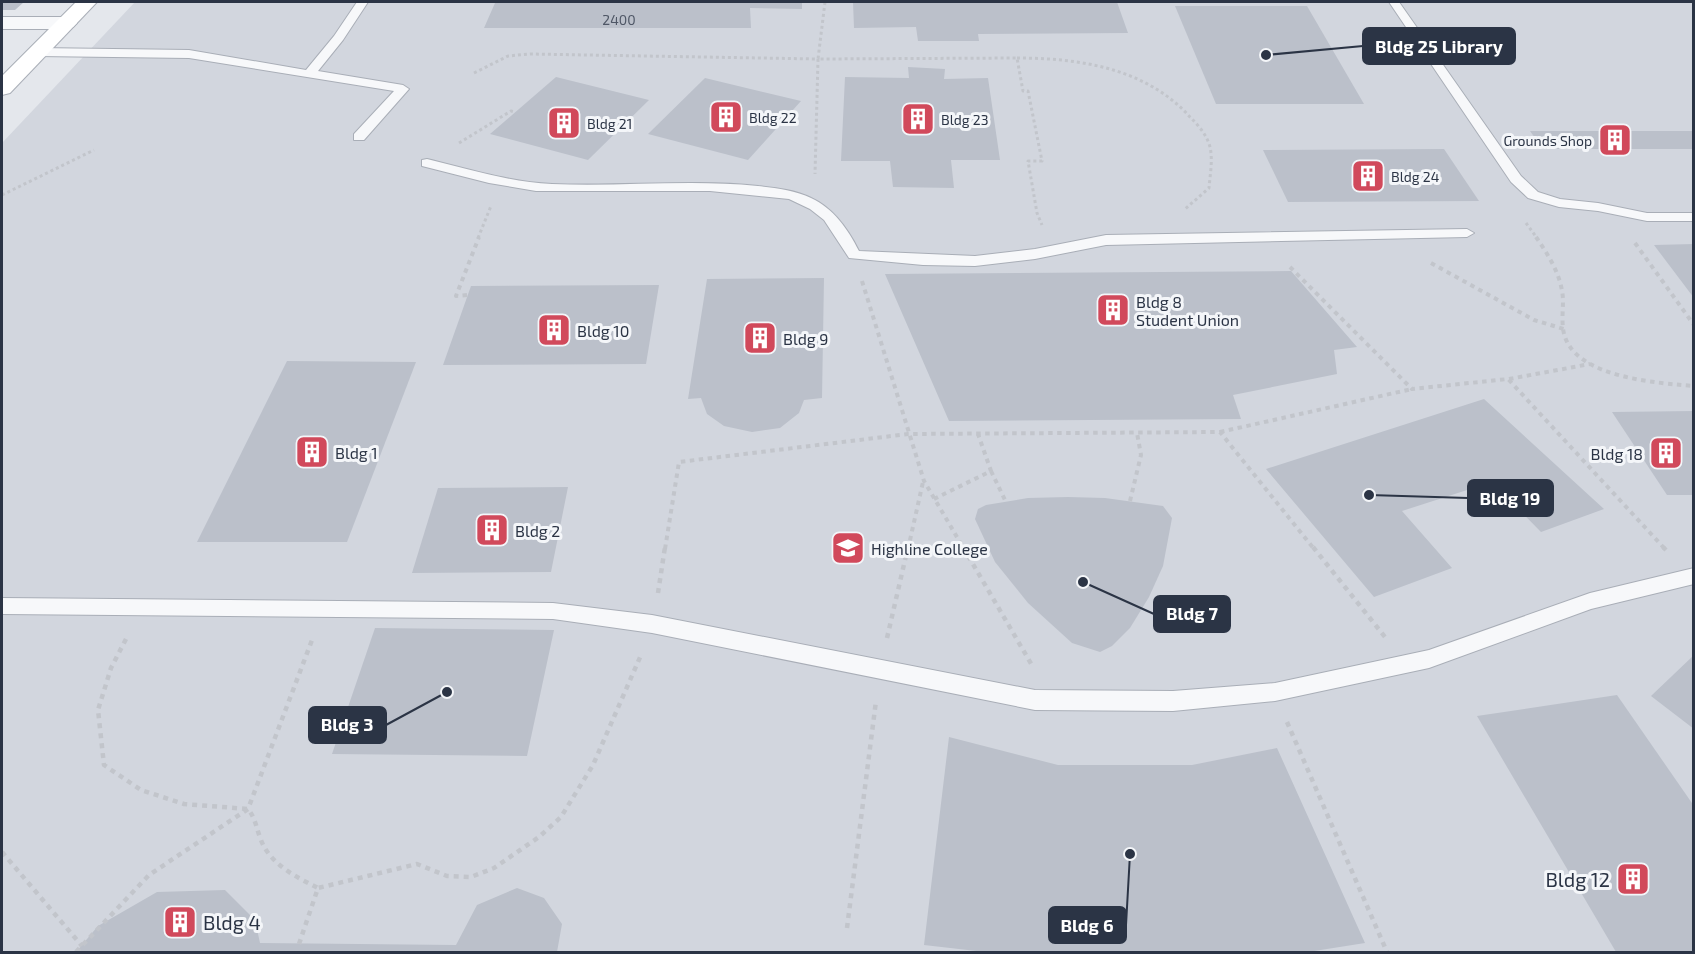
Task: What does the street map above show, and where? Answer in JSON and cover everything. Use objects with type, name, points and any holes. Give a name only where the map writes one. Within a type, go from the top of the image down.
[{"type":"main road","points":[[2,88],[87,2]]},
{"type":"street","points":[[2,23],[66,22]]},
{"type":"lane","points":[[309,74],[339,38],[362,2]]},
{"type":"lane","points":[[1394,2],[1516,178],[1533,195],[1559,203],[1598,207],[1647,218],[1694,218]]},
{"type":"lane","points":[[37,52],[116,51],[189,54],[403,89],[359,137]]},
{"type":"lane","points":[[427,163],[476,178],[551,188],[736,187],[787,194],[807,201],[841,230],[854,255],[957,261],[991,260],[1054,251],[1106,240],[1467,233]]},
{"type":"lane","points":[[2,606],[553,611],[652,624],[1035,700],[1173,701],[1275,692],[1429,659],[1590,601],[1692,576]]},
{"type":"path","points":[[807,201],[817,168],[818,58],[825,2]]},
{"type":"path","points":[[474,73],[508,56],[530,54],[1068,59],[1109,67],[1145,84],[1185,109],[1210,144],[1209,188],[1178,216]]},
{"type":"path","points":[[1017,58],[1023,91],[1028,90],[1042,161],[1028,161],[1037,213],[1054,251]]},
{"type":"path","points":[[427,163],[511,111],[515,112]]},
{"type":"path","points":[[2,195],[94,150]]},
{"type":"path","points":[[467,295],[456,296],[492,203],[507,182]]},
{"type":"path","points":[[1536,222],[1525,223],[1554,266],[1562,290],[1565,338],[1572,351],[1590,364],[1661,383],[1694,386]]},
{"type":"path","points":[[1631,238],[1694,325]]},
{"type":"path","points":[[854,255],[924,481],[1052,700]]},
{"type":"path","points":[[1430,262],[1534,320],[1564,329]]},
{"type":"path","points":[[1282,267],[1292,267],[1412,389]]},
{"type":"path","points":[[141,607],[111,668],[98,710],[104,765],[141,790],[184,804],[248,809],[257,819],[262,843],[286,872],[318,888],[417,864],[455,879],[482,876],[500,866],[557,822],[584,783],[618,715],[652,624],[668,540],[679,462],[908,434],[1220,432],[1412,389],[1508,379],[1590,364]]},
{"type":"path","points":[[1508,379],[1692,576]]},
{"type":"path","points":[[1220,432],[1407,664]]},
{"type":"path","points":[[1130,501],[1141,455],[1137,433]]},
{"type":"path","points":[[978,434],[1006,502]]},
{"type":"path","points":[[934,499],[992,471]]},
{"type":"path","points":[[847,928],[880,668],[924,481]]},
{"type":"path","points":[[76,952],[148,875],[248,809],[324,609]]},
{"type":"path","points":[[1275,692],[1387,952]]},
{"type":"path","points":[[2,852],[82,946]]},
{"type":"path","points":[[299,944],[318,888]]},
{"type":"shaded area","name":"Highline College","points":[[135,2],[1693,2],[1693,952],[2,952],[2,143]]},
{"type":"building","points":[[2,2],[24,2],[15,10],[2,10]]},
{"type":"building","points":[[802,2],[802,9],[750,8],[751,28],[484,28],[495,3]]},
{"type":"building","points":[[853,2],[1117,2],[1128,33],[978,34],[979,41],[918,41],[916,27],[854,28]]},
{"type":"building","points":[[1175,6],[1307,6],[1364,104],[1216,104]]},
{"type":"building","name":"Bldg 23","points":[[908,67],[945,69],[944,79],[988,78],[1000,160],[951,160],[954,188],[893,187],[890,161],[841,161],[845,77],[909,78]]},
{"type":"building","name":"Bldg 21","points":[[556,77],[649,100],[588,160],[490,134]]},
{"type":"building","name":"Bldg 22","points":[[705,78],[801,101],[748,160],[648,134]]},
{"type":"building","name":"Grounds Shop","points":[[1530,131],[1694,131],[1694,149],[1543,149]]},
{"type":"building","name":"Bldg 24","points":[[1444,149],[1479,201],[1288,202],[1263,150]]},
{"type":"building","points":[[1694,244],[1694,298],[1654,245]]},
{"type":"building","name":"Bldg 8 Student Union","points":[[1291,271],[1357,347],[1334,350],[1337,374],[1233,395],[1241,419],[949,421],[885,274]]},
{"type":"building","name":"Bldg 9","points":[[824,278],[822,398],[804,400],[799,413],[780,428],[752,432],[724,426],[707,414],[701,398],[688,399],[707,279]]},
{"type":"building","name":"Bldg 10","points":[[659,285],[646,364],[443,365],[471,286]]},
{"type":"building","name":"Bldg 1","points":[[287,361],[416,362],[347,542],[197,542]]},
{"type":"building","points":[[1484,399],[1604,509],[1541,532],[1492,482],[1402,511],[1452,568],[1374,597],[1266,469]]},
{"type":"building","name":"Bldg 18","points":[[1694,411],[1694,495],[1667,495],[1612,412]]},
{"type":"building","name":"Bldg 2","points":[[568,487],[551,572],[412,573],[438,488]]},
{"type":"building","points":[[1028,498],[1105,498],[1163,506],[1172,518],[1163,566],[1149,597],[1130,628],[1112,646],[1100,652],[1072,643],[1028,603],[995,562],[975,519],[978,509],[986,505]]},
{"type":"building","points":[[375,628],[554,630],[527,756],[332,754]]},
{"type":"building","points":[[1694,655],[1694,729],[1651,696]]},
{"type":"building","name":"Bldg 12","points":[[1617,695],[1694,806],[1694,952],[1616,952],[1477,716]]},
{"type":"building","points":[[949,737],[1058,765],[1192,765],[1277,748],[1365,943],[1308,952],[985,952],[924,945]]},
{"type":"building","name":"Bldg 4","points":[[517,888],[544,898],[562,924],[557,952],[76,952],[98,926],[157,892],[225,890],[255,920],[260,943],[456,945],[477,905]]},
{"type":"place","name":"Bldg 25 Library","points":[[1266,55]]},
{"type":"place","name":"Bldg 22","points":[[726,117]]},
{"type":"place","name":"Bldg 23","points":[[918,119]]},
{"type":"place","name":"Bldg 21","points":[[564,123]]},
{"type":"place","name":"Grounds Shop","points":[[1615,140]]},
{"type":"place","name":"Bldg 24","points":[[1368,176]]},
{"type":"place","name":"Bldg 8 Student Union","points":[[1113,310]]},
{"type":"place","name":"Bldg 10","points":[[554,330]]},
{"type":"place","name":"Bldg 9","points":[[760,338]]},
{"type":"place","name":"Bldg 1","points":[[312,452]]},
{"type":"place","name":"Bldg 18","points":[[1666,453]]},
{"type":"place","name":"Bldg 19","points":[[1369,495]]},
{"type":"place","name":"Bldg 2","points":[[492,530]]},
{"type":"place","name":"Highline College","points":[[848,548]]},
{"type":"place","name":"Bldg 7","points":[[1083,582]]},
{"type":"place","name":"Bldg 3","points":[[447,692]]},
{"type":"place","name":"Bldg 6","points":[[1130,854]]},
{"type":"place","name":"Bldg 12","points":[[1633,879]]},
{"type":"place","name":"Bldg 4","points":[[180,922]]}]
